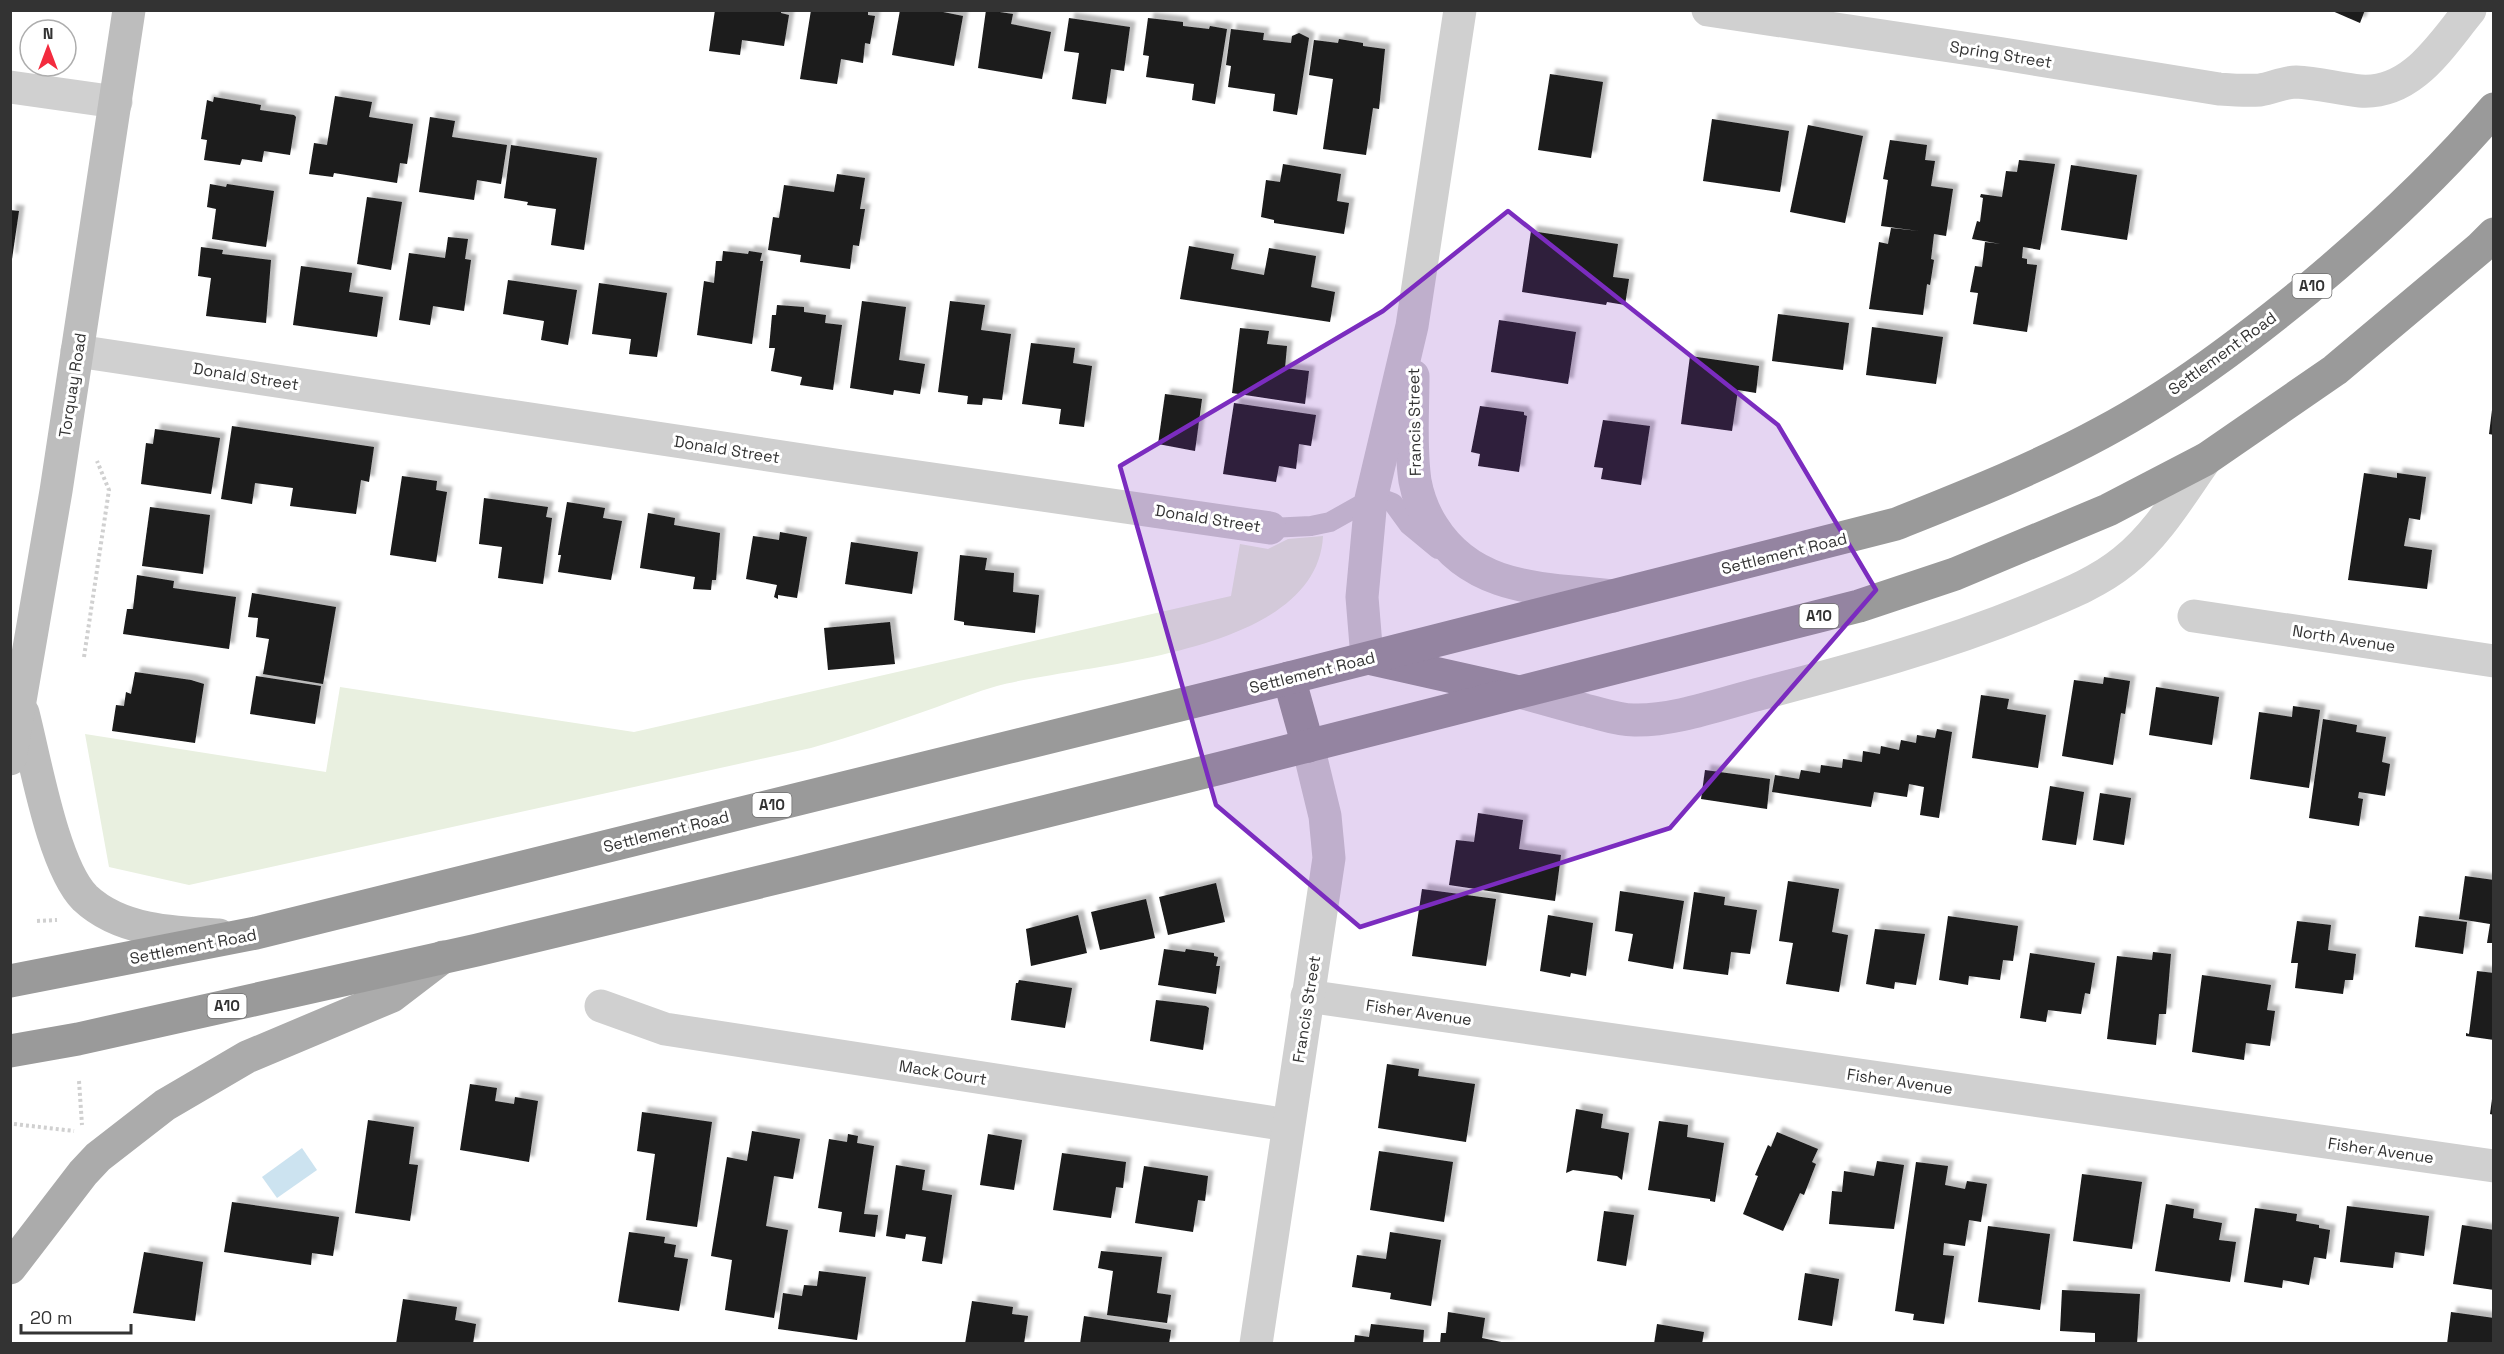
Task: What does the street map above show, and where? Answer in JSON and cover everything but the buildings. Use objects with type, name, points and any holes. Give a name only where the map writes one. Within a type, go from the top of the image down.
[{"type":"highway","name":"Settlement Road","points":[[10,981],[256,933],[1289,678],[1896,524],[2004,479],[2104,432],[2150,404],[2242,341],[2346,257],[2415,194],[2493,109]]},
{"type":"highway","name":"A10","points":[[10,1051],[78,1039],[444,957],[801,872],[1859,606],[1954,574],[2108,510],[2206,459],[2335,370],[2480,248],[2493,234]]},
{"type":"highway","points":[[1367,658],[1520,692]]},
{"type":"highway","name":"Francis Street","points":[[1289,678],[1308,746]]},
{"type":"main road","points":[[10,1268],[82,1173],[165,1105],[247,1057],[392,996],[444,957]]},
{"type":"street","name":"Torquay Road","points":[[10,759],[77,351],[129,10]]},
{"type":"street","name":"Francis Street","points":[[1367,658],[1362,597],[1371,499],[1412,326],[1460,10]]},
{"type":"street","name":"Spring Street","points":[[1708,10],[2219,89],[2261,90],[2294,82],[2361,91],[2380,90],[2404,82],[2421,69],[2470,10]]},
{"type":"street","points":[[10,87],[116,102]]},
{"type":"street","name":"Francis Street","points":[[1412,326],[1414,464],[1420,501],[1437,533],[1452,552],[1471,567],[1504,581],[1615,596]]},
{"type":"street","name":"Donald Street","points":[[77,351],[1270,528]]},
{"type":"street","points":[[1520,692],[1608,717],[1625,720],[1650,719],[1696,710],[1828,676],[1916,651],[1985,628],[2071,592],[2105,575],[2124,561],[2154,532],[2206,459]]},
{"type":"street","name":"North Avenue","points":[[2194,616],[2493,661]]},
{"type":"street","points":[[21,703],[54,836],[68,874],[86,899],[117,918],[158,930],[199,934],[256,933]]},
{"type":"street","name":"Francis Street","points":[[1256,1344],[1329,858],[1325,816],[1308,746]]},
{"type":"street","name":"Fisher Avenue","points":[[1307,996],[2493,1166]]},
{"type":"street","name":"Mack Court","points":[[601,1006],[665,1029],[1288,1125]]},
{"type":"lane","points":[[1371,499],[1380,498],[1393,503],[1409,525],[1454,561],[1477,573],[1504,581]]},
{"type":"lane","name":"Donald Street","points":[[1270,528],[1311,526],[1330,522],[1371,499]]},
{"type":"path","points":[[84,657],[110,490]]},
{"type":"path","points":[[14,1124],[83,1132],[79,1081]]},
{"type":"highlighted area","points":[[1508,211],[1778,425],[1876,590],[1670,828],[1360,927],[1216,805],[1120,466],[1383,311]]},
{"type":"green space","points":[[1323,536],[1311,576],[1281,607],[1240,631],[1190,648],[997,686],[811,748],[189,885],[109,867],[85,734],[326,772],[340,687],[634,732],[1231,596],[1240,544],[1268,549],[1288,539]]},
{"type":"water","points":[[302,1148],[317,1170],[277,1198],[262,1177]]}]
